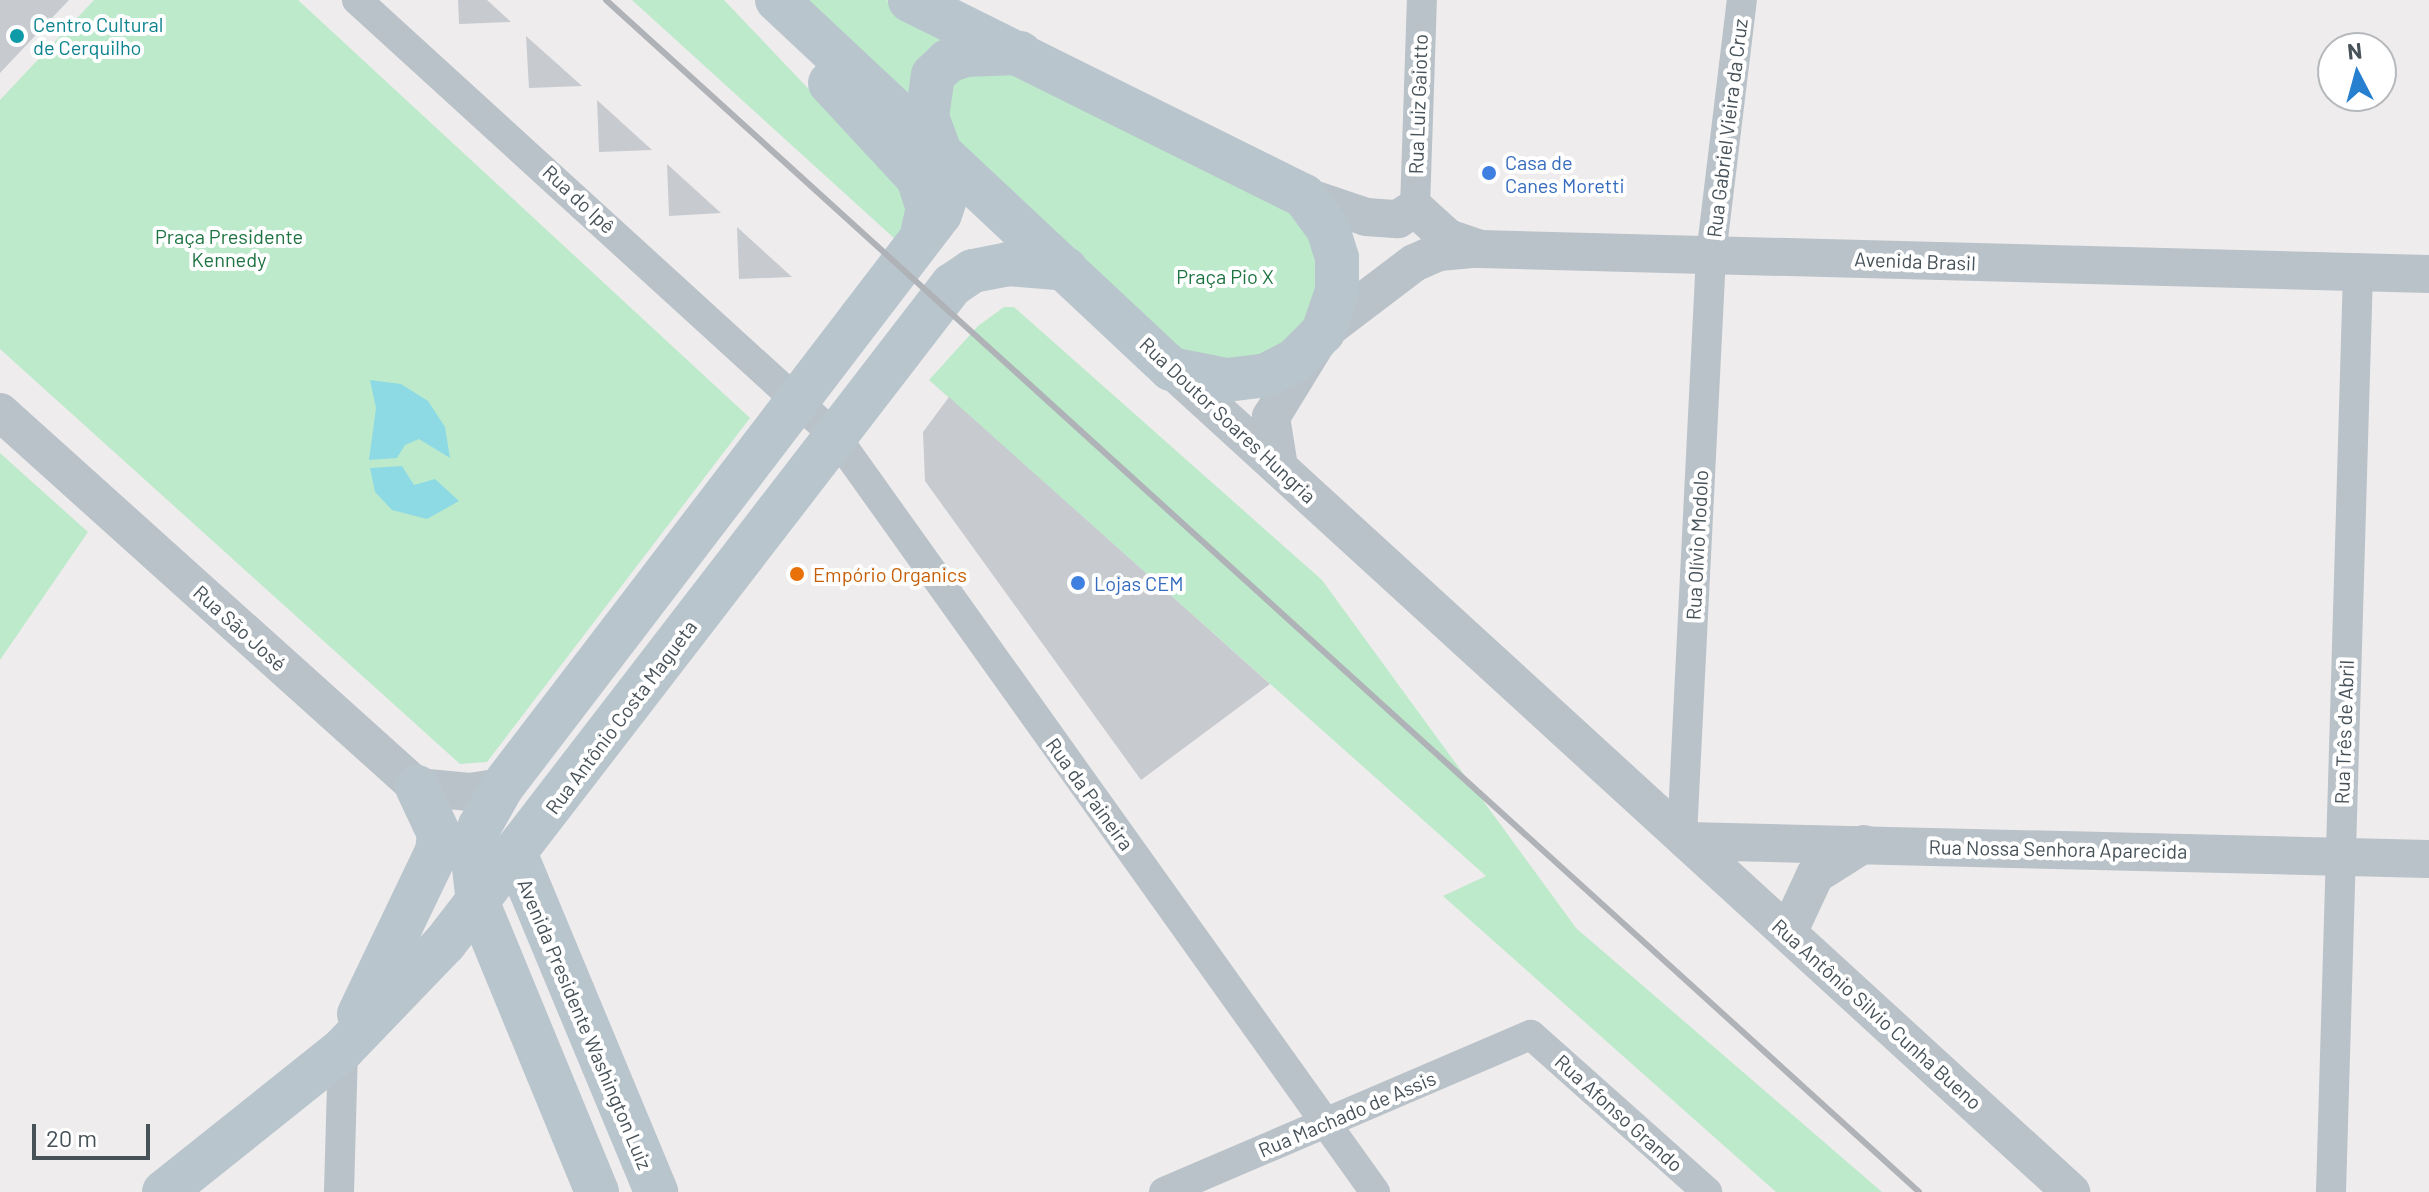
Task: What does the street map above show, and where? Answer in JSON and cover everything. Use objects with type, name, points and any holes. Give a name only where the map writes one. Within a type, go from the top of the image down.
[{"type":"main road","points":[[751,0],[918,178],[928,208],[920,242]]},
{"type":"main road","name":"Rua Doutor Soares Hungria","points":[[777,0],[936,145],[1171,369]]},
{"type":"main road","points":[[910,0],[1304,196],[1328,229],[1337,258],[1337,291],[1323,332],[1294,361],[1266,375],[1227,380],[1171,369]]},
{"type":"main road","points":[[597,1192],[478,903],[472,850],[502,787],[920,242],[948,191],[947,171],[927,117],[933,75],[965,55],[1020,53]]},
{"type":"main road","name":"Rua Antônio Costa Magueta","points":[[164,1192],[343,1049],[478,903],[952,285],[973,271],[1008,264],[1066,269]]},
{"type":"main road","points":[[343,1049],[437,851],[439,834],[417,787]]},
{"type":"main road","name":"Avenida Presidente Washington Luiz","points":[[516,855],[656,1192]]},
{"type":"street","name":"Rua do Ipê","points":[[357,0],[798,402]]},
{"type":"street","name":"Rua Luiz Gaiotto","points":[[1415,208],[1422,0]]},
{"type":"street","name":"Rua Gabriel Vieira da Cruz","points":[[1711,255],[1742,0]]},
{"type":"street","points":[[1304,196],[1366,217],[1398,219],[1415,208]]},
{"type":"street","name":"Avenida Brasil","points":[[1415,208],[1448,238],[1480,249],[2429,274]]},
{"type":"street","points":[[1279,467],[1271,417],[1323,332],[1414,263],[1439,252],[1480,249]]},
{"type":"street","name":"Rua Olívio Modolo","points":[[1684,838],[1711,255]]},
{"type":"street","name":"Rua Três de Abril","points":[[2331,1192],[2358,273]]},
{"type":"street","name":"Rua Doutor Soares Hungria","points":[[1171,369],[1684,838]]},
{"type":"street","name":"Rua da Paineira","points":[[798,402],[836,437],[1375,1192]]},
{"type":"street","name":"Rua São José","points":[[0,412],[417,787]]},
{"type":"street","points":[[417,787],[470,792],[502,787]]},
{"type":"street","name":"Rua Nossa Senhora Aparecida","points":[[1684,838],[2429,859]]},
{"type":"street","name":"Rua Antônio Silvio Cunha Bueno","points":[[1684,838],[2071,1192]]},
{"type":"street","points":[[1788,933],[1815,875],[1864,844]]},
{"type":"street","name":"Rua Machado de Assis","points":[[1164,1192],[1531,1035]]},
{"type":"street","name":"Rua Afonso Grando","points":[[1531,1035],[1707,1192]]},
{"type":"street","points":[[339,1192],[343,1049]]},
{"type":"green space","name":"Praça Presidente Kennedy","points":[[94,0],[298,0],[750,418],[487,762],[460,764],[0,349],[0,100]]},
{"type":"green space","points":[[632,0],[724,0],[900,185],[908,219],[895,239]]},
{"type":"green space","name":"Praça Pio X","points":[[807,0],[886,0],[1289,211],[1308,230],[1320,284],[1313,312],[1287,347],[1228,366],[1174,347]]},
{"type":"green space","points":[[1004,307],[1014,307],[1322,580],[1576,928],[1882,1192],[1776,1192],[1443,896],[1486,876],[929,380],[978,326]]},
{"type":"green space","points":[[0,453],[88,532],[0,660]]},
{"type":"water","points":[[370,380],[401,384],[428,401],[445,427],[450,458],[419,439],[405,445],[397,458],[369,460],[376,408]]},
{"type":"water","points":[[402,466],[414,485],[435,479],[459,501],[427,519],[392,510],[375,492],[370,468]]},
{"type":"building","name":"Centro Cultural de Cerquilho","points":[[0,0],[69,0],[0,73]]},
{"type":"building","points":[[458,0],[487,0],[511,22],[459,24]]},
{"type":"building","points":[[526,36],[582,86],[529,88]]},
{"type":"building","points":[[597,100],[652,150],[599,152]]},
{"type":"building","points":[[667,164],[721,213],[669,216]]},
{"type":"building","points":[[737,227],[792,277],[739,279]]},
{"type":"building","name":"Lojas CEM","points":[[949,397],[1270,684],[1141,780],[925,481],[923,432]]},
{"type":"railway","points":[[606,0],[1919,1192]]},
{"type":"place","name":"Centro Cultural de Cerquilho","points":[[17,36]]},
{"type":"place","name":"Casa de Canes Moretti","points":[[1489,173]]},
{"type":"place","name":"Empório Organics","points":[[797,574]]},
{"type":"place","name":"Lojas CEM","points":[[1078,583]]}]
